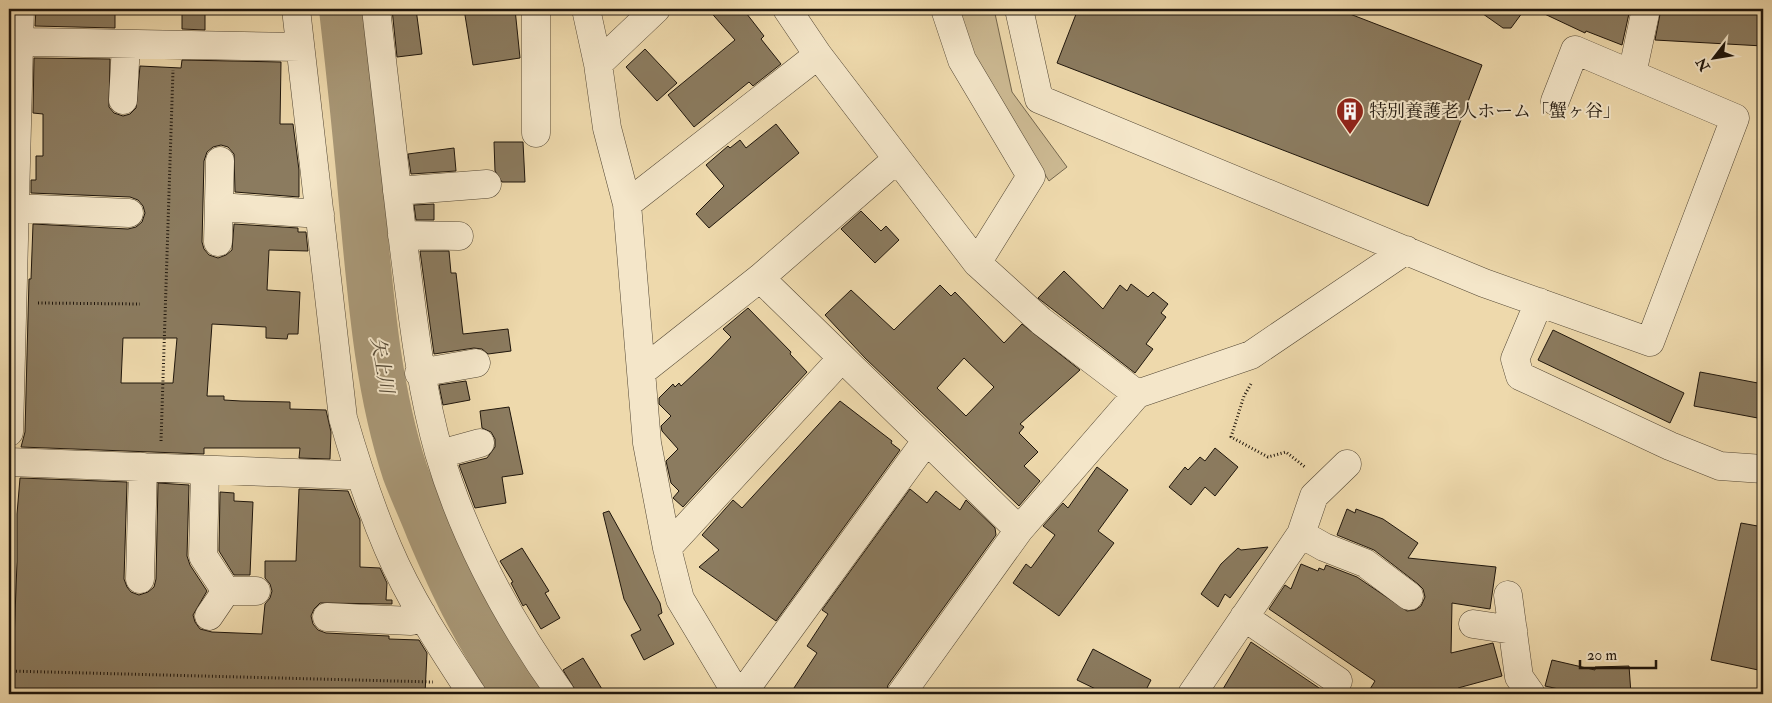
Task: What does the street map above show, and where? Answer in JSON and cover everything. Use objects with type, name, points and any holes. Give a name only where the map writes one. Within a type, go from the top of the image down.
[{"type":"street","points":[[9,432],[14,208],[13,45],[20,9]]},
{"type":"street","points":[[296,9],[343,418],[358,472],[388,550],[422,614],[467,687]]},
{"type":"street","points":[[376,9],[419,373],[440,454],[467,529],[500,596],[537,660],[561,694]]},
{"type":"street","points":[[536,9],[536,133]]},
{"type":"street","points":[[586,9],[598,64],[607,128],[627,204],[648,443],[667,548],[680,599],[737,694]]},
{"type":"street","points":[[598,64],[656,9]]},
{"type":"street","points":[[787,9],[818,55],[897,159],[929,197],[977,263],[1041,321],[1137,394]]},
{"type":"street","points":[[946,9],[962,60],[1031,176],[977,263]]},
{"type":"street","points":[[1019,9],[1039,99],[1484,283],[1650,342],[1735,118],[1575,50],[1555,101]]},
{"type":"street","points":[[1632,74],[1646,9]]},
{"type":"street","points":[[13,45],[32,42],[300,47]]},
{"type":"street","points":[[123,100],[126,44]]},
{"type":"street","points":[[627,204],[818,55]]},
{"type":"street","points":[[641,372],[760,278],[897,159]]},
{"type":"street","points":[[218,242],[220,161]]},
{"type":"street","points":[[397,191],[487,184]]},
{"type":"street","points":[[219,207],[320,214]]},
{"type":"street","points":[[14,208],[129,213]]},
{"type":"street","points":[[402,235],[459,236]]},
{"type":"street","points":[[901,694],[1019,530],[1137,394],[1251,355],[1406,250]]},
{"type":"street","points":[[760,278],[1019,530]]},
{"type":"street","points":[[1539,302],[1515,359],[1520,376],[1670,446],[1720,466],[1763,468]]},
{"type":"street","points":[[667,548],[842,358]]},
{"type":"street","points":[[419,373],[476,363]]},
{"type":"street","points":[[742,694],[926,441]]},
{"type":"street","points":[[440,454],[480,443]]},
{"type":"street","points":[[9,462],[348,475],[358,472]]},
{"type":"street","points":[[1192,694],[1301,534],[1314,496],[1347,464]]},
{"type":"street","points":[[140,579],[151,467]]},
{"type":"street","points":[[205,470],[204,556],[226,591]]},
{"type":"street","points":[[1301,534],[1324,547],[1365,563],[1408,596]]},
{"type":"street","points":[[226,591],[256,591]]},
{"type":"street","points":[[210,616],[226,591]]},
{"type":"street","points":[[1508,595],[1519,677],[1531,694]]},
{"type":"street","points":[[327,617],[411,621],[422,614]]},
{"type":"street","points":[[1244,616],[1338,681]]},
{"type":"street","points":[[1473,624],[1513,630]]},
{"type":"path","points":[[151,467],[173,44]]},
{"type":"path","points":[[12,303],[140,304]]},
{"type":"path","points":[[1251,355],[1259,369],[1244,396],[1232,438],[1268,457],[1286,452],[1306,468],[1314,496]]},
{"type":"path","points":[[9,672],[450,682],[467,687]]},
{"type":"shaded area","points":[[956,9],[994,9],[1012,92],[1067,167],[1049,181],[973,58]]},
{"type":"building","points":[[36,9],[115,9],[115,28],[35,26]]},
{"type":"building","points":[[182,9],[205,9],[205,30],[182,29]]},
{"type":"building","points":[[392,9],[416,9],[422,54],[397,57]]},
{"type":"building","points":[[464,9],[515,9],[520,58],[473,65]]},
{"type":"building","points":[[708,9],[743,9],[764,36],[761,39],[781,64],[753,86],[749,82],[694,127],[668,95],[735,40]]},
{"type":"building","name":"特別養護老人ホーム「蟹ヶ谷」","points":[[1078,9],[1337,9],[1482,65],[1428,206],[1057,63]]},
{"type":"building","points":[[1476,9],[1525,9],[1511,28],[1503,28]]},
{"type":"building","points":[[1534,9],[1630,9],[1622,45],[1586,31],[1585,33]]},
{"type":"building","points":[[1661,9],[1763,9],[1763,46],[1655,40]]},
{"type":"building","points":[[645,49],[677,83],[657,101],[626,67]]},
{"type":"building","points":[[34,58],[110,59],[109,107],[114,113],[123,116],[130,114],[136,108],[140,66],[181,68],[182,60],[281,62],[280,124],[293,124],[299,170],[299,197],[235,192],[234,154],[228,147],[221,145],[213,147],[207,152],[204,161],[202,242],[204,249],[209,255],[218,258],[232,250],[234,224],[298,228],[298,232],[306,232],[308,251],[269,250],[267,290],[300,292],[298,334],[288,334],[287,339],[266,338],[266,327],[212,324],[207,396],[224,396],[224,400],[290,402],[290,409],[326,410],[331,432],[330,459],[299,458],[300,448],[204,448],[204,454],[21,447],[25,432],[29,279],[31,279],[33,224],[128,229],[136,227],[142,222],[145,213],[143,206],[138,200],[130,197],[31,193],[31,180],[36,180],[36,156],[43,156],[43,114],[33,113]],"holes":[[[123,338],[177,338],[173,383],[121,383]]]},
{"type":"building","points":[[776,124],[799,153],[709,228],[696,214],[724,186],[706,165],[728,146],[730,148],[740,140],[746,148]]},
{"type":"building","points":[[494,142],[523,142],[525,182],[502,182],[495,171]]},
{"type":"building","points":[[454,148],[456,171],[411,174],[408,154]]},
{"type":"building","points":[[434,204],[434,220],[416,220],[414,205]]},
{"type":"building","points":[[861,211],[881,231],[886,226],[899,240],[875,263],[841,229]]},
{"type":"building","points":[[420,251],[449,251],[451,273],[456,273],[463,334],[508,329],[511,351],[488,354],[482,349],[474,348],[434,354]]},
{"type":"building","points":[[1064,271],[1103,309],[1120,285],[1127,291],[1131,284],[1148,297],[1153,292],[1168,304],[1161,313],[1166,317],[1146,344],[1153,349],[1135,373],[1038,298]]},
{"type":"building","points":[[940,285],[951,296],[955,292],[1004,343],[1022,324],[1080,370],[1020,424],[1024,427],[1019,433],[1038,452],[1024,466],[1040,481],[1019,506],[865,358],[825,315],[851,290],[894,330]],"holes":[[[964,358],[994,387],[966,416],[937,388]]]},
{"type":"building","points":[[748,308],[791,352],[790,354],[807,372],[683,507],[673,498],[679,491],[671,483],[666,461],[678,449],[662,431],[661,426],[671,416],[659,404],[659,398],[673,384],[675,387],[679,383],[681,386],[710,359],[731,337],[723,329]]},
{"type":"building","points":[[1553,330],[1684,393],[1670,423],[1538,360]]},
{"type":"building","points":[[1700,372],[1763,384],[1763,419],[1694,406]]},
{"type":"building","points":[[466,381],[470,400],[443,405],[439,385]]},
{"type":"building","points":[[840,401],[892,441],[891,443],[900,450],[776,621],[699,567],[719,550],[702,535],[733,500],[742,508]]},
{"type":"building","points":[[509,407],[523,474],[502,477],[506,503],[475,508],[459,465],[487,458],[495,447],[495,439],[491,432],[482,428],[480,411]]},
{"type":"building","points":[[1215,448],[1238,467],[1215,496],[1205,487],[1191,505],[1169,487],[1185,467],[1188,470],[1200,457],[1205,461]]},
{"type":"building","points":[[1097,467],[1128,490],[1098,531],[1114,543],[1059,616],[1013,583],[1026,564],[1031,568],[1055,535],[1043,526],[1063,503],[1068,508]]},
{"type":"building","points":[[20,478],[127,482],[124,579],[131,592],[139,595],[148,592],[154,587],[156,579],[158,483],[189,485],[187,556],[190,565],[207,591],[193,615],[195,622],[200,629],[212,632],[262,634],[265,604],[270,598],[272,591],[270,584],[265,578],[265,561],[296,561],[299,489],[348,491],[360,520],[360,567],[380,568],[387,583],[386,600],[392,600],[392,604],[320,603],[314,609],[311,616],[313,624],[318,630],[326,633],[389,636],[389,639],[419,640],[427,653],[425,694],[12,694],[17,514]]},
{"type":"building","points":[[910,489],[927,503],[936,491],[960,510],[966,500],[995,528],[996,535],[888,685],[886,694],[790,694],[817,653],[807,646],[828,614],[822,610]]},
{"type":"building","points":[[220,492],[234,493],[234,501],[253,502],[250,575],[234,575],[219,551]]},
{"type":"building","points":[[1347,509],[1355,513],[1356,509],[1383,519],[1418,543],[1408,558],[1496,567],[1490,609],[1452,603],[1451,653],[1493,643],[1502,676],[1458,688],[1460,694],[1367,694],[1375,681],[1269,609],[1285,585],[1291,589],[1301,564],[1318,571],[1319,568],[1324,570],[1326,565],[1357,577],[1407,611],[1415,610],[1421,606],[1425,597],[1423,589],[1418,584],[1374,550],[1337,535]]},
{"type":"building","points":[[609,511],[660,603],[662,613],[658,615],[674,644],[644,660],[631,635],[641,630],[624,599],[603,513]]},
{"type":"building","points":[[1741,523],[1763,527],[1763,671],[1711,660]]},
{"type":"building","points":[[1268,547],[1230,598],[1225,594],[1218,607],[1201,594],[1221,564],[1238,548],[1241,550]]},
{"type":"building","points":[[522,548],[549,591],[545,593],[560,618],[541,629],[526,604],[523,606],[511,583],[513,582],[500,561]]},
{"type":"building","points":[[1251,642],[1328,694],[1220,694]]},
{"type":"building","points":[[1093,649],[1151,680],[1144,694],[1106,694],[1077,680]]},
{"type":"building","points":[[583,658],[605,694],[577,693],[563,670]]},
{"type":"building","points":[[1552,660],[1595,670],[1595,667],[1629,666],[1631,694],[1581,694],[1545,686]]},
{"type":"waterway","name":"矢上川","points":[[342,9],[377,345],[388,409],[396,441],[405,472],[457,593],[490,654],[517,694]]},
{"type":"place","name":"特別養護老人ホーム「蟹ヶ谷」","points":[[1350,135]]}]
